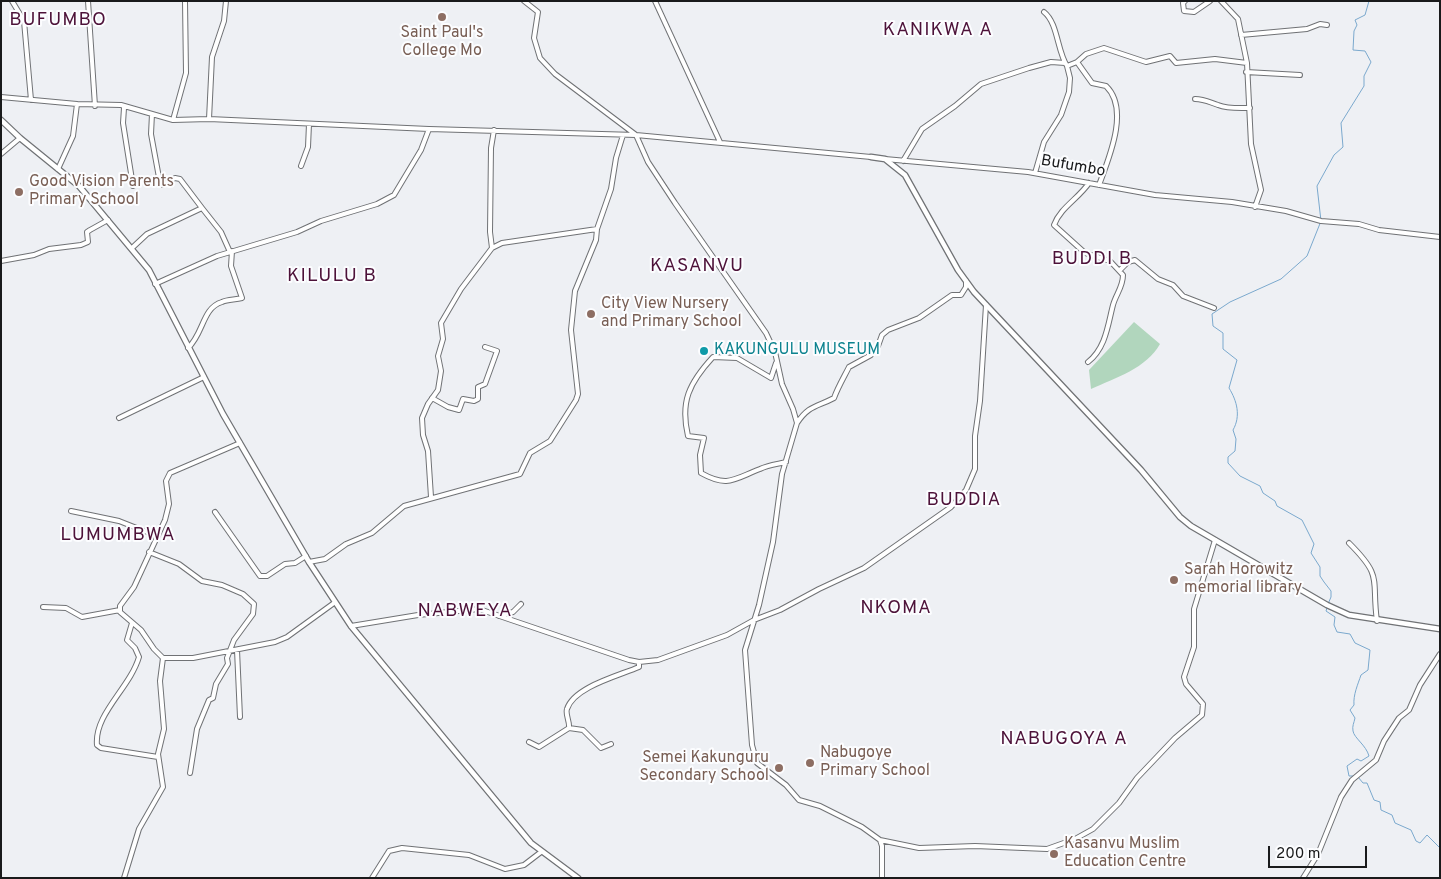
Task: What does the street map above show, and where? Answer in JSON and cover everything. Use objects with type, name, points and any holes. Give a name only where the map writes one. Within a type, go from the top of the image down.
[{"type":"street","points":[[12,1],[24,21],[31,100]]},
{"type":"street","points":[[88,1],[95,106]]},
{"type":"street","points":[[173,120],[186,73],[185,1]]},
{"type":"street","points":[[209,119],[212,57],[224,21],[226,1]]},
{"type":"street","points":[[524,1],[538,12],[534,38],[540,58],[555,74],[636,135],[648,162],[766,333],[772,344],[782,384],[797,422]]},
{"type":"street","points":[[655,1],[720,142]]},
{"type":"street","points":[[1185,1],[1183,3],[1184,11],[1194,12],[1210,1]]},
{"type":"street","points":[[1221,1],[1238,19],[1247,63],[1251,144],[1261,190],[1255,207]]},
{"type":"street","points":[[1035,173],[1044,142],[1061,115],[1069,92],[1070,78],[1059,41],[1049,16],[1044,12]]},
{"type":"street","points":[[1241,35],[1307,29],[1320,24],[1327,25]]},
{"type":"street","points":[[903,161],[922,129],[955,106],[981,84],[1037,66],[1052,62],[1066,65],[1078,62],[1086,54],[1107,48],[1146,62],[1156,57],[1170,56],[1176,63],[1215,59],[1247,63]]},
{"type":"street","points":[[1078,62],[1092,83],[1106,86],[1112,92],[1117,109],[1114,141],[1098,185]]},
{"type":"street","points":[[1246,72],[1300,74]]},
{"type":"street","points":[[1,97],[95,106],[121,106],[173,120],[209,119],[429,129],[636,135],[885,158],[906,175],[958,270],[966,281],[986,305],[1141,470],[1180,517],[1215,540],[1327,605],[1349,615],[1377,621],[1440,629]]},
{"type":"street","points":[[1194,99],[1201,99],[1235,109],[1250,108]]},
{"type":"street","points":[[58,169],[73,136],[77,104]]},
{"type":"street","points":[[124,108],[123,123],[133,186]]},
{"type":"street","points":[[152,114],[152,143],[160,183],[163,185],[175,178],[180,179],[221,232],[231,252],[231,266],[242,298],[223,301],[211,308],[200,334],[188,348]]},
{"type":"street","points":[[1,120],[78,186],[149,270],[188,348],[240,443],[309,562],[334,603],[351,626],[514,823],[541,852],[578,878]]},
{"type":"street","points":[[301,166],[308,147],[309,124]]},
{"type":"street","points":[[155,284],[231,252],[297,232],[321,221],[377,204],[394,195],[422,150],[429,129]]},
{"type":"street","points":[[492,248],[490,232],[491,148],[494,130]]},
{"type":"street","points":[[309,562],[325,559],[346,544],[378,529],[404,506],[520,474],[530,453],[550,441],[574,405],[578,394],[571,318],[575,291],[593,248],[597,229],[611,189],[616,158],[623,135]]},
{"type":"street","points":[[1,154],[20,138]]},
{"type":"street","name":"Bufumbo","points":[[885,158],[1035,173],[1155,195],[1232,202],[1286,211],[1321,221],[1359,224],[1379,230],[1440,237]]},
{"type":"street","points":[[1088,362],[1095,355],[1110,326],[1110,315],[1122,286],[1123,277],[1120,270],[1110,261],[1085,253],[1054,225],[1064,210],[1081,195],[1089,183]]},
{"type":"street","points":[[132,248],[147,234],[202,208]]},
{"type":"street","points":[[1,261],[34,255],[49,249],[80,246],[88,242],[87,232],[108,220]]},
{"type":"street","points":[[431,497],[428,451],[423,435],[422,418],[438,390],[442,371],[438,356],[442,339],[441,323],[461,289],[492,248],[518,239],[597,229]]},
{"type":"street","points":[[1120,270],[1128,262],[1135,260],[1158,280],[1173,285],[1183,296],[1214,308]]},
{"type":"street","points":[[966,281],[966,287],[961,295],[952,295],[918,318],[894,326],[882,334],[878,346],[871,355],[849,367],[846,378],[836,391],[834,398],[812,406],[804,412],[797,422],[781,483],[773,542],[745,650],[752,745],[756,761],[786,785],[800,800],[820,806],[862,827],[880,840],[919,848],[946,849],[976,846],[1042,849],[1075,839],[1093,829],[1119,803],[1137,778],[1175,738],[1202,715],[1203,704],[1186,684],[1184,678],[1194,647],[1194,608],[1215,540]]},
{"type":"street","points":[[351,626],[479,609],[638,662],[668,657],[727,635],[754,620],[780,610],[864,568],[882,554],[906,540],[960,499],[975,469],[975,436],[980,401],[986,305]]},
{"type":"street","points":[[432,398],[442,405],[459,410],[463,399],[474,401],[478,399],[478,387],[485,384],[497,351],[485,347]]},
{"type":"street","points":[[777,361],[771,378],[737,358],[713,358],[694,381],[683,417],[688,436],[704,438],[700,455],[701,473],[717,482],[740,479],[760,468],[786,462]]},
{"type":"street","points":[[118,418],[204,377]]},
{"type":"street","points":[[793,409],[804,412]]},
{"type":"street","points":[[120,610],[121,604],[134,587],[165,520],[169,504],[166,481],[170,473],[240,443]]},
{"type":"street","points":[[71,510],[119,521],[122,524],[134,526],[157,536]]},
{"type":"street","points":[[215,512],[260,576],[268,576],[285,564],[295,563],[306,556]]},
{"type":"street","points":[[1350,543],[1374,573],[1377,621]]},
{"type":"street","points":[[149,552],[179,564],[202,581],[230,588],[252,601],[254,610],[234,640],[232,650],[227,658],[228,664],[216,684],[213,698],[209,700],[197,730],[190,773]]},
{"type":"street","points":[[163,658],[184,659],[280,640],[334,603]]},
{"type":"street","points":[[497,616],[513,612],[521,604]]},
{"type":"street","points":[[43,607],[66,608],[82,617],[120,610]]},
{"type":"street","points":[[120,610],[132,623],[142,630],[163,658],[160,681],[164,730],[158,757],[163,787],[139,829],[124,878]]},
{"type":"street","points":[[132,623],[127,640],[135,648],[139,657],[131,678],[97,727],[96,743],[102,748],[158,757]]},
{"type":"street","points":[[746,625],[748,636]]},
{"type":"street","points":[[237,650],[240,717]]},
{"type":"street","points":[[1304,878],[1318,854],[1341,797],[1352,780],[1376,760],[1384,742],[1399,718],[1408,710],[1420,685],[1440,654]]},
{"type":"street","points":[[569,728],[567,708],[574,696],[600,682],[639,667],[638,662]]},
{"type":"street","points":[[529,742],[539,747],[569,728],[583,730],[601,748],[611,744]]},
{"type":"street","points":[[880,840],[882,849],[882,878]]},
{"type":"street","points":[[372,878],[389,851],[402,848],[469,855],[504,869],[524,865],[541,852]]},
{"type":"green space","points":[[1134,322],[1160,344],[1147,360],[1139,366],[1091,389],[1089,370]]},
{"type":"waterway","points":[[1328,604],[1331,591],[1320,576],[1320,567],[1311,553],[1314,544],[1302,520],[1277,506],[1275,501],[1263,493],[1260,486],[1240,476],[1228,463],[1228,457],[1235,451],[1236,439],[1233,430],[1237,419],[1237,409],[1229,388],[1237,360],[1223,349],[1223,333],[1213,326],[1212,314],[1230,302],[1281,279],[1307,256],[1321,221],[1317,186],[1334,155],[1343,147],[1341,123],[1364,86],[1364,76],[1371,62],[1365,51],[1353,50],[1354,31],[1357,25],[1355,20],[1365,15],[1369,1]]},
{"type":"waterway","points":[[1327,608],[1326,611],[1335,617],[1334,625],[1337,632],[1350,634],[1355,643],[1370,650],[1368,670],[1361,675],[1355,693],[1354,705],[1350,710],[1355,718],[1354,734],[1369,756],[1361,761],[1357,759],[1347,766],[1349,776],[1354,776]]},
{"type":"waterway","points":[[1358,777],[1363,783],[1367,783],[1374,800],[1380,802],[1381,810],[1392,815],[1395,823],[1411,830],[1416,841],[1420,843],[1427,835],[1440,848]]},
{"type":"place","name":"Saint Paul's College Mo","points":[[442,17]]},
{"type":"place","name":"Good Vision Parents Primary School","points":[[19,192]]},
{"type":"place","name":"City View Nursery and Primary School","points":[[591,314]]},
{"type":"place","name":"KAKUNGULU MUSEUM","points":[[704,351]]},
{"type":"place","name":"Sarah Horowitz memorial library","points":[[1174,580]]},
{"type":"place","name":"Nabugoye Primary School","points":[[810,763]]},
{"type":"place","name":"Semei Kakunguru Secondary School","points":[[779,768]]},
{"type":"place","name":"Kasanvu Muslim Education Centre","points":[[1054,854]]},
{"type":"district","name":"BUFUMBO","points":[[58,21]]},
{"type":"district","name":"KANIKWA A","points":[[938,31]]},
{"type":"district","name":"BUDDI B","points":[[1092,260]]},
{"type":"district","name":"KASANVU","points":[[697,267]]},
{"type":"district","name":"KILULU B","points":[[332,277]]},
{"type":"district","name":"BUDDIA","points":[[964,501]]},
{"type":"district","name":"LUMUMBWA","points":[[118,536]]},
{"type":"district","name":"NKOMA","points":[[896,609]]},
{"type":"district","name":"NABWEYA","points":[[465,612]]},
{"type":"district","name":"NABUGOYA A","points":[[1064,740]]}]
